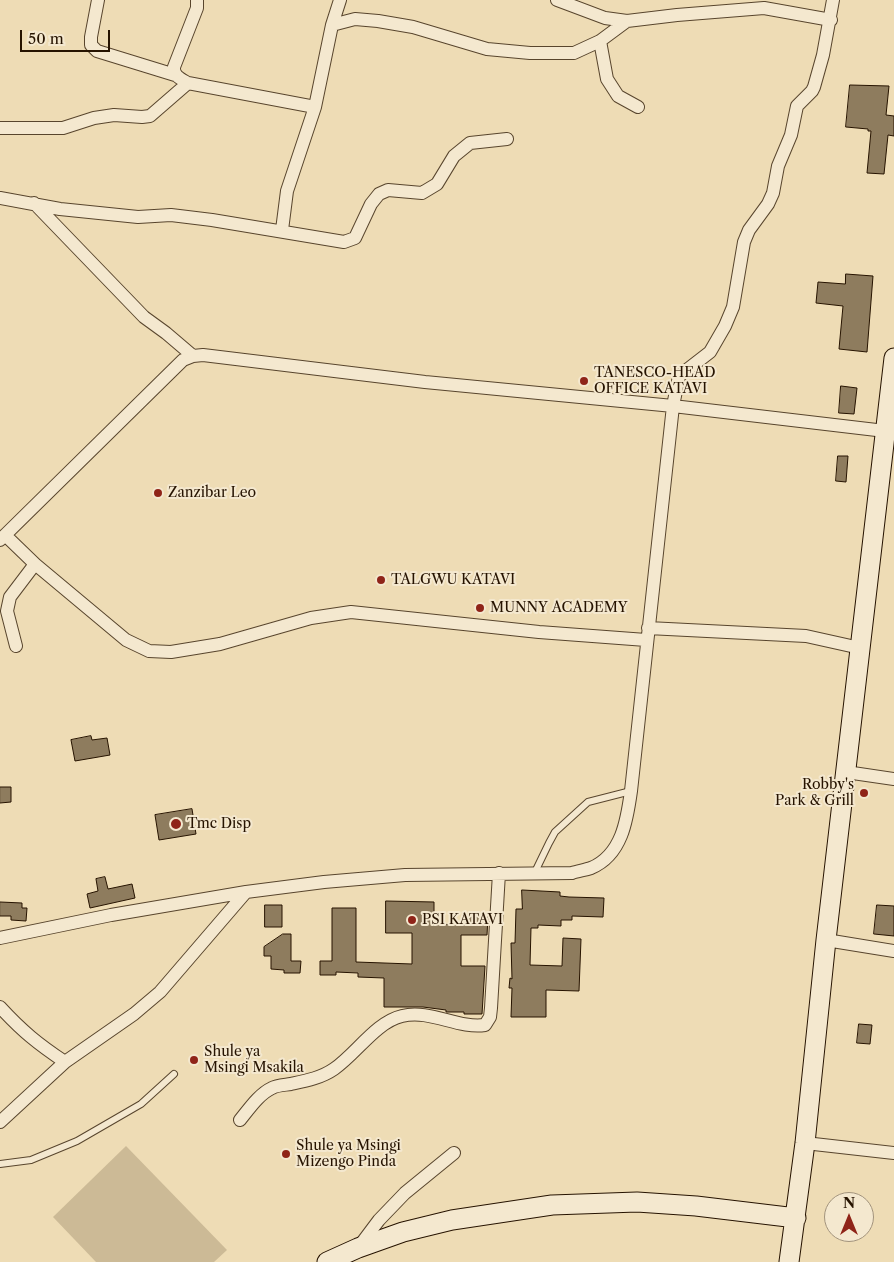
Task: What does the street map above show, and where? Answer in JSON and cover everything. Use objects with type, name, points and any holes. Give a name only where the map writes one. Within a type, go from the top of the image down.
[{"type":"street","points":[[98,0],[91,37],[91,45],[97,51],[176,75],[188,83],[315,107]]},
{"type":"street","points":[[176,75],[174,67],[197,8],[197,0]]},
{"type":"street","points":[[282,230],[288,192],[315,107],[332,25],[340,0]]},
{"type":"street","points":[[557,0],[605,18],[627,21],[767,4],[831,20]]},
{"type":"street","points":[[0,938],[112,915],[246,892],[324,882],[405,875],[572,873],[591,868],[611,854],[619,842],[631,791],[673,406],[679,376],[710,352],[725,326],[733,307],[744,242],[749,230],[768,204],[780,158],[791,135],[797,106],[812,91],[823,55],[831,20],[833,0]]},
{"type":"street","points":[[332,25],[355,19],[378,21],[413,27],[487,49],[530,53],[574,53],[600,41],[627,21]]},
{"type":"street","points":[[600,41],[607,79],[618,96],[638,108]]},
{"type":"street","points":[[0,128],[63,128],[94,118],[114,115],[150,116],[188,83]]},
{"type":"street","points":[[0,198],[34,203],[60,210],[138,217],[171,215],[282,230],[344,242],[355,238],[371,204],[379,194],[388,190],[422,193],[437,184],[454,156],[470,143],[507,138]]},
{"type":"street","points":[[34,203],[144,317],[166,332],[192,356]]},
{"type":"street","points":[[860,648],[806,636],[539,632],[350,612],[311,618],[220,644],[171,652],[149,651],[126,640],[2,537],[183,360],[192,356],[203,355],[425,382],[673,406],[885,431]]},
{"type":"street","points":[[789,1262],[805,1143],[826,940],[894,358]]},
{"type":"street","points":[[16,646],[7,611],[10,597],[34,564]]},
{"type":"street","points":[[846,772],[894,779]]},
{"type":"street","points":[[240,1120],[262,1094],[272,1087],[314,1078],[334,1069],[387,1022],[403,1016],[416,1015],[476,1026],[485,1025],[490,1017],[492,1008],[499,873]]},
{"type":"street","points":[[0,1122],[66,1062],[134,1014],[160,992],[246,892]]},
{"type":"street","points":[[826,940],[894,952]]},
{"type":"street","points":[[0,1007],[19,1028],[66,1062]]},
{"type":"street","points":[[805,1143],[894,1153]]},
{"type":"street","points":[[358,1248],[379,1220],[405,1193],[454,1153]]},
{"type":"street","points":[[327,1262],[358,1248],[404,1232],[452,1220],[552,1204],[637,1202],[696,1206],[796,1218]]},
{"type":"lane","points":[[534,874],[548,842],[588,802],[631,791]]},
{"type":"lane","points":[[0,1164],[31,1160],[76,1140],[141,1104],[174,1074]]},
{"type":"shaded area","points":[[126,1146],[227,1250],[214,1262],[96,1262],[53,1217]]},
{"type":"building","points":[[850,85],[889,86],[886,115],[894,116],[894,136],[888,135],[884,174],[867,173],[871,131],[868,131],[868,129],[846,127]]},
{"type":"building","points":[[846,274],[873,276],[867,352],[839,349],[843,306],[816,303],[818,282],[845,284]]},
{"type":"building","points":[[841,386],[857,388],[854,414],[839,413]]},
{"type":"building","points":[[838,456],[848,456],[846,482],[836,481]]},
{"type":"building","points":[[91,736],[92,740],[107,738],[110,755],[75,761],[71,740]]},
{"type":"building","points":[[0,787],[11,787],[11,802],[0,803]]},
{"type":"building","name":"Tmc Disp","points":[[192,809],[196,834],[159,840],[155,815]]},
{"type":"building","points":[[105,877],[108,889],[132,884],[135,898],[90,908],[87,894],[98,891],[96,879]]},
{"type":"building","points":[[522,890],[560,892],[560,896],[569,897],[604,898],[603,917],[572,916],[572,920],[561,920],[561,926],[538,925],[538,928],[531,928],[530,965],[562,966],[563,938],[581,939],[579,991],[546,990],[546,1017],[511,1017],[512,988],[509,988],[510,978],[512,979],[511,943],[515,943],[516,909],[522,909]]},
{"type":"building","points":[[386,901],[434,902],[434,924],[466,925],[466,917],[488,917],[487,935],[461,935],[461,966],[485,966],[482,1014],[446,1012],[446,1010],[423,1007],[384,1007],[384,978],[358,977],[358,973],[336,972],[336,975],[320,975],[320,961],[332,961],[332,908],[356,908],[356,962],[412,964],[412,933],[386,933]]},
{"type":"building","points":[[0,902],[22,903],[22,908],[27,908],[26,921],[11,920],[11,916],[0,916]]},
{"type":"building","points":[[265,905],[282,905],[282,927],[265,927]]},
{"type":"building","points":[[877,905],[894,906],[894,936],[874,934]]},
{"type":"building","points":[[283,934],[291,934],[291,961],[301,961],[300,973],[284,973],[284,970],[271,969],[271,956],[264,956],[264,947]]},
{"type":"building","points":[[859,1024],[872,1025],[870,1044],[857,1043]]},
{"type":"place","name":"TANESCO-HEAD OFFICE KATAVI","points":[[584,381]]},
{"type":"place","name":"Zanzibar Leo","points":[[158,493]]},
{"type":"place","name":"TALGWU KATAVI","points":[[381,580]]},
{"type":"place","name":"MUNNY ACADEMY","points":[[480,608]]},
{"type":"place","name":"Robby's Park & Grill","points":[[864,793]]},
{"type":"place","name":"Tmc Disp","points":[[176,824]]},
{"type":"place","name":"PSI KATAVI","points":[[412,920]]},
{"type":"place","name":"Shule ya Msingi Msakila","points":[[194,1060]]},
{"type":"place","name":"Shule ya Msingi Mizengo Pinda","points":[[286,1154]]}]
